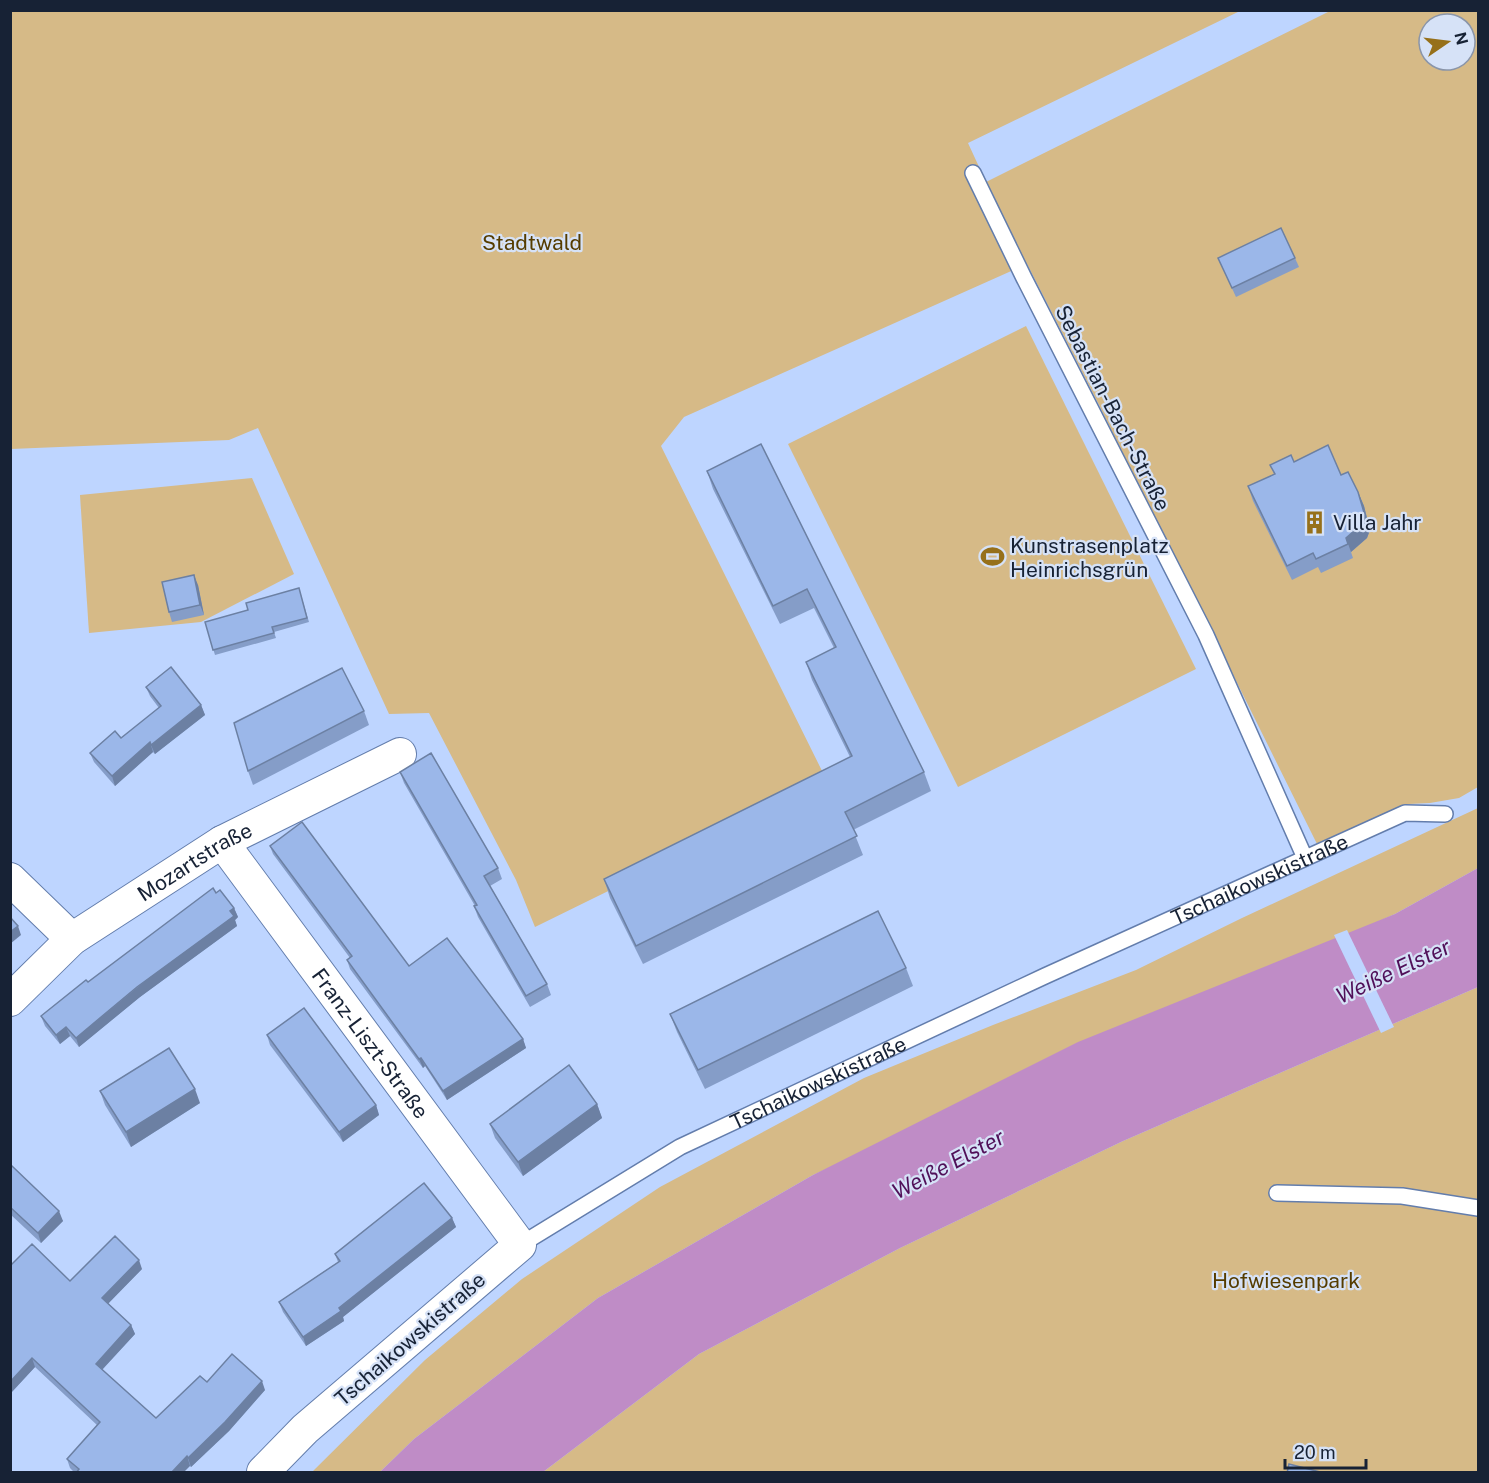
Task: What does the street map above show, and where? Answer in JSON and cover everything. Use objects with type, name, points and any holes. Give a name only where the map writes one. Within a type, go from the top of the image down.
[{"type":"street","name":"Mozartstraße","points":[[10,1000],[72,939],[222,842],[400,754]]},
{"type":"street","name":"Franz-Liszt-Straße","points":[[222,842],[519,1245]]},
{"type":"street","points":[[10,879],[72,939]]},
{"type":"street","name":"Tschaikowskistraße","points":[[263,1473],[305,1429],[519,1245]]},
{"type":"lane","name":"Sebastian-Bach-Straße","points":[[973,173],[1206,635],[1305,858]]},
{"type":"lane","name":"Tschaikowskistraße","points":[[519,1245],[680,1147],[1045,976],[1405,813],[1445,814]]},
{"type":"lane","points":[[1276,1193],[1402,1196],[1479,1208]]},
{"type":"green space","name":"Stadtwald","points":[[10,11],[1240,11],[968,143],[986,182],[1330,11],[1478,11],[1478,787],[1459,798],[1409,804],[1319,848],[1027,264],[684,417],[661,446],[828,783],[535,927],[516,880],[429,713],[389,714],[258,428],[229,440],[11,449]]},
{"type":"green space","name":"Kunstrasenplatz Heinrichsgrün","points":[[1026,326],[1196,669],[958,787],[788,444]]},
{"type":"green space","points":[[252,478],[294,574],[201,622],[89,633],[80,495]]},
{"type":"green space","points":[[1478,808],[1478,868],[1395,914],[813,1175],[598,1298],[414,1439],[380,1472],[312,1472],[425,1360],[522,1279],[660,1187],[864,1078],[1136,970]]},
{"type":"green space","name":"Hofwiesenpark","points":[[1478,987],[1478,1472],[543,1472],[699,1354],[900,1248],[1123,1141]]},
{"type":"water","name":"Weiße Elster","points":[[1478,868],[1478,987],[1123,1141],[900,1248],[699,1354],[543,1472],[380,1472],[414,1439],[598,1298],[813,1175],[1078,1042],[1395,914]]},
{"type":"pier","points":[[1347,930],[1394,1027],[1381,1033],[1334,935]]},
{"type":"building","points":[[1281,228],[1295,258],[1232,288],[1218,258]]},
{"type":"building","points":[[761,444],[924,772],[845,812],[857,836],[636,946],[604,879],[852,756],[806,662],[836,647],[807,589],[773,606],[707,471]]},
{"type":"building","name":"Villa Jahr","points":[[1328,445],[1341,475],[1348,472],[1358,492],[1365,516],[1362,524],[1346,538],[1348,544],[1316,559],[1313,553],[1287,566],[1248,486],[1275,474],[1270,465],[1291,455],[1294,462]]},
{"type":"building","points":[[194,575],[200,605],[169,612],[162,582]]},
{"type":"building","points":[[299,588],[307,618],[272,627],[274,633],[213,650],[205,622],[248,610],[246,603]]},
{"type":"building","points":[[171,667],[201,705],[151,745],[150,742],[112,776],[90,753],[115,731],[121,738],[161,706],[146,687]]},
{"type":"building","points":[[342,668],[364,711],[248,771],[234,723]]},
{"type":"building","points":[[431,753],[498,868],[484,876],[547,984],[526,996],[474,906],[477,905],[400,772]]},
{"type":"building","points":[[302,822],[409,966],[447,938],[523,1039],[443,1091],[347,960],[352,956],[270,846]]},
{"type":"building","points":[[213,888],[216,893],[220,890],[234,908],[230,911],[234,916],[137,987],[76,1038],[66,1027],[56,1035],[41,1016],[86,980],[88,982]]},
{"type":"building","points":[[878,911],[906,968],[698,1070],[670,1014]]},
{"type":"building","points":[[10,917],[18,926],[10,932]]},
{"type":"building","points":[[304,1008],[376,1105],[339,1132],[267,1035]]},
{"type":"building","points":[[169,1048],[195,1089],[126,1132],[100,1091]]},
{"type":"building","points":[[569,1065],[597,1104],[518,1162],[490,1124]]},
{"type":"building","points":[[12,1166],[59,1211],[38,1233],[10,1207],[10,1168]]},
{"type":"building","points":[[424,1183],[452,1218],[339,1308],[341,1311],[303,1337],[279,1302],[340,1261],[335,1254]]},
{"type":"building","points":[[115,1236],[139,1260],[102,1298],[131,1325],[96,1364],[156,1418],[200,1376],[207,1382],[232,1354],[262,1381],[225,1422],[171,1473],[76,1473],[79,1469],[67,1459],[100,1422],[32,1358],[10,1382],[10,1266],[32,1244],[70,1281]]},
{"type":"building","points":[[1289,1464],[1324,1473],[1287,1473]]},
{"type":"place","name":"Villa Jahr","points":[[1315,522]]},
{"type":"place","name":"Kunstrasenplatz Heinrichsgrün","points":[[992,557]]}]
